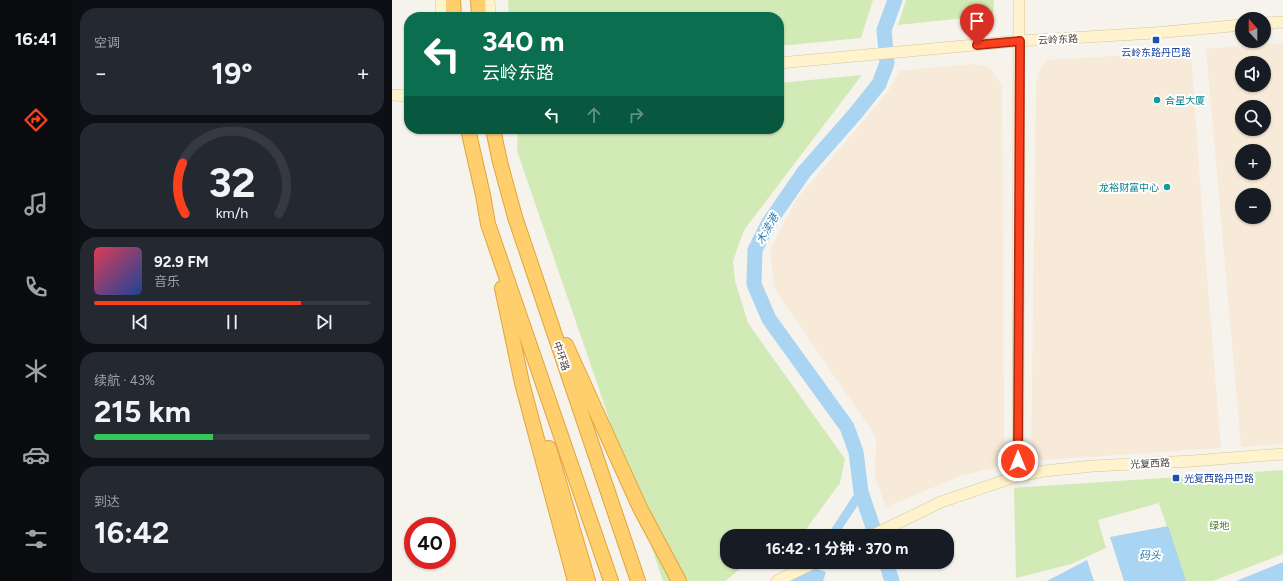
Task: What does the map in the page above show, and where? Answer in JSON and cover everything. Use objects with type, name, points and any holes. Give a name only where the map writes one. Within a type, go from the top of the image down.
[{"type":"highway","points":[[453,0],[454,12]]},
{"type":"highway","points":[[478,0],[479,12]]},
{"type":"highway","points":[[469,134],[522,383],[575,581]]},
{"type":"highway","name":"中环路","points":[[494,134],[515,217],[638,581]]},
{"type":"highway","points":[[488,224],[611,581]]},
{"type":"highway","points":[[533,272],[637,501],[679,581]]},
{"type":"highway","points":[[509,322],[542,424],[588,581]]},
{"type":"highway","points":[[663,552],[683,581]]},
{"type":"street","points":[[441,0],[441,12]]},
{"type":"street","points":[[489,0],[490,12]]},
{"type":"street","points":[[1018,476],[1019,0]]},
{"type":"street","points":[[1271,23],[1283,22]]},
{"type":"street","name":"云岭东路","points":[[784,63],[1020,41],[1154,33],[1235,26]]},
{"type":"street","points":[[392,95],[404,96]]},
{"type":"street","name":"光复西路","points":[[885,529],[941,502],[1018,476],[1044,471],[1093,466],[1192,461],[1283,454]]},
{"type":"street","points":[[777,581],[802,569]]},
{"type":"shaded area","points":[[1283,43],[1283,444],[1241,447],[1206,49],[1235,47],[1235,48],[1271,48],[1271,44]]},
{"type":"shaded area","points":[[1191,51],[1221,448],[1043,460],[1031,457],[1036,86],[1039,70],[1048,60]]},
{"type":"shaded area","points":[[971,64],[987,66],[1002,84],[1004,459],[998,466],[958,477],[886,507],[875,478],[876,437],[774,288],[770,250],[796,200],[888,92],[899,71]]},
{"type":"green space","points":[[508,0],[873,0],[861,38],[784,46],[784,12],[509,12]]},
{"type":"green space","points":[[906,0],[994,0],[993,15],[898,25]]},
{"type":"green space","points":[[862,75],[744,230],[733,261],[735,281],[748,323],[845,459],[840,483],[806,529],[720,529],[720,569],[740,569],[725,581],[663,581],[517,151],[518,134],[784,134],[784,83]]},
{"type":"green space","name":"绿地","points":[[1283,470],[1283,554],[1213,581],[1185,581],[1159,503],[1098,520],[1106,548],[1071,564],[1016,578],[1014,488]]},
{"type":"water","name":"码头","points":[[1168,526],[1186,581],[1124,581],[1110,537]]},
{"type":"water","points":[[1087,560],[1094,581],[1047,581]]},
{"type":"water","points":[[1283,562],[1283,581],[1237,581],[1241,579]]},
{"type":"water","points":[[796,569],[817,569],[826,572],[823,581],[791,581]]},
{"type":"waterway","name":"木渎港","points":[[874,529],[861,492],[856,452],[847,427],[769,319],[754,284],[755,250],[768,224],[804,172],[879,84],[887,63],[884,30],[895,0]]},
{"type":"waterway","points":[[837,529],[861,492]]},
{"type":"waterway","name":"木渎港","points":[[888,569],[892,581]]},
{"type":"place","name":"云岭东路丹巴路","points":[[1156,40]]},
{"type":"place","name":"合星大厦","points":[[1157,100]]},
{"type":"place","name":"龙裕财富中心","points":[[1167,187]]},
{"type":"place","name":"光复西路丹巴路","points":[[1176,478]]},
{"type":"route","points":[[977,45],[1020,41],[1018,461]]}]
